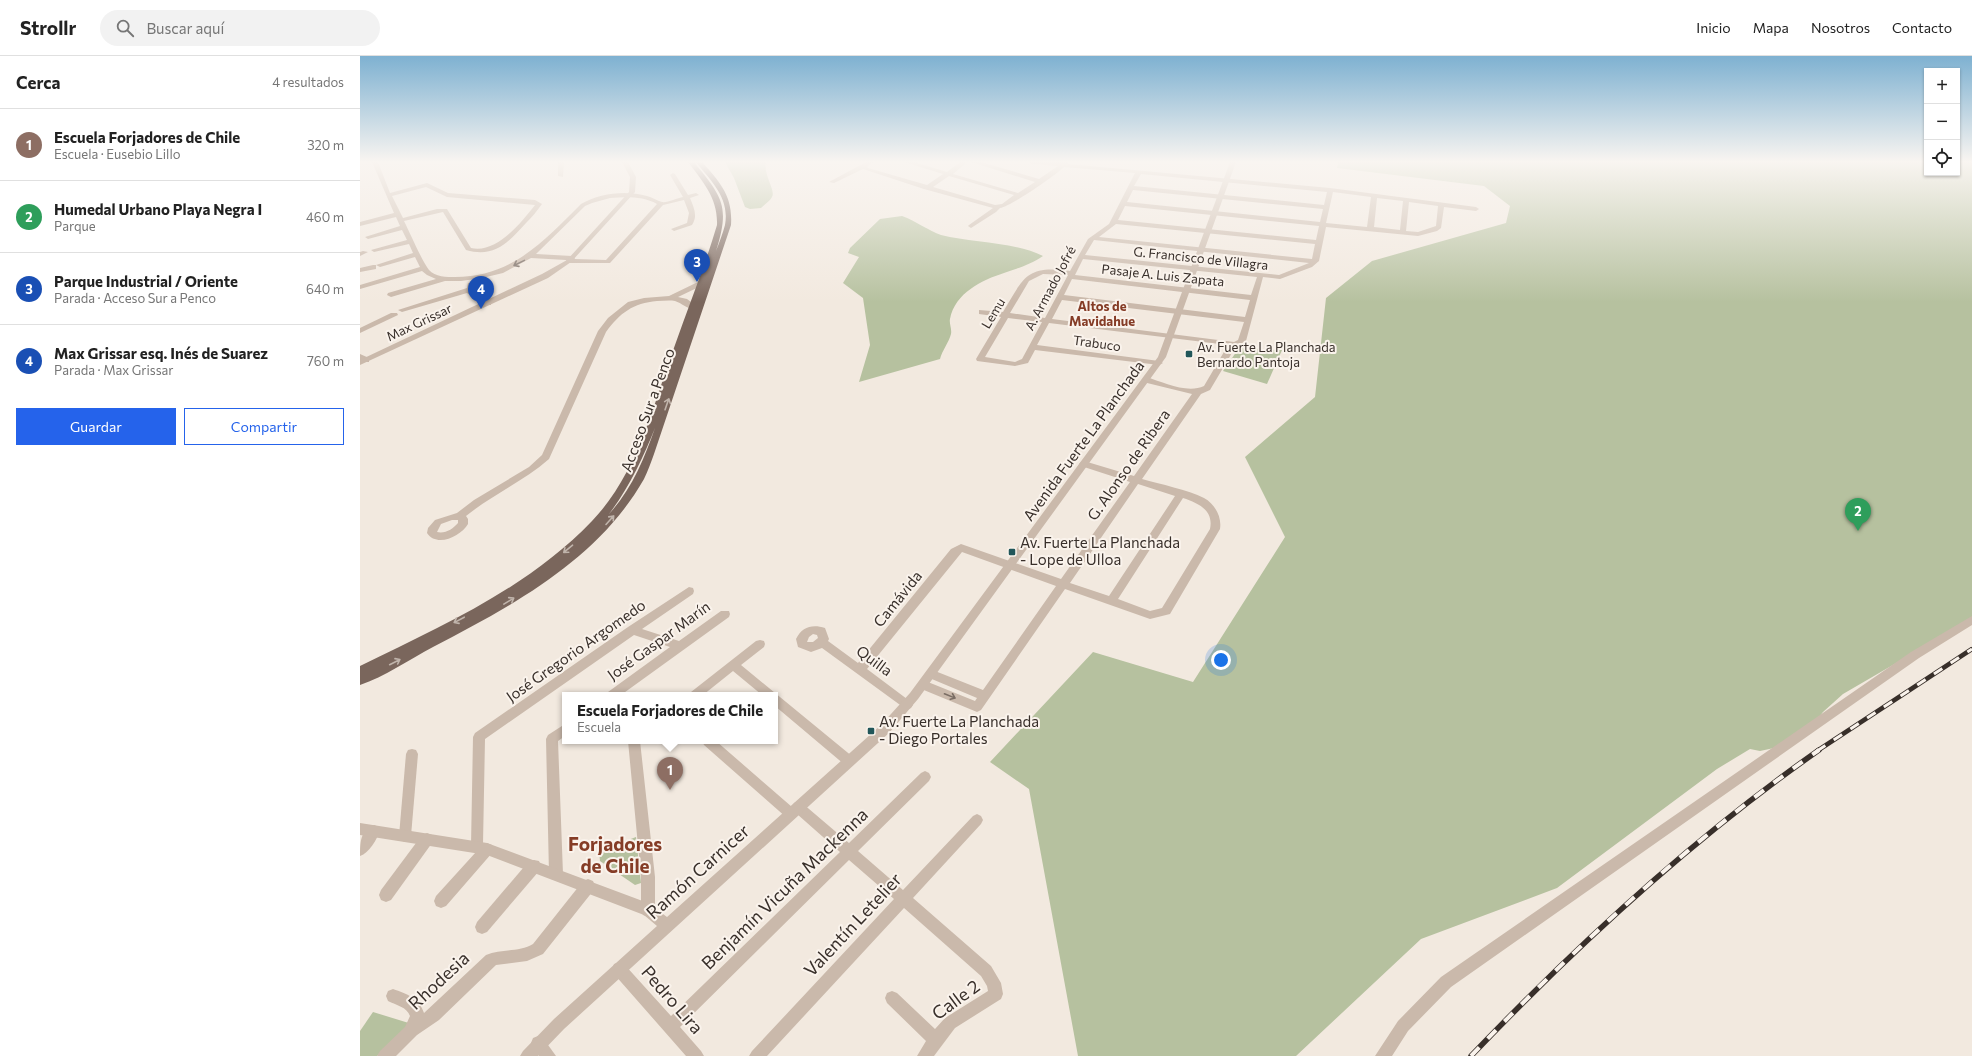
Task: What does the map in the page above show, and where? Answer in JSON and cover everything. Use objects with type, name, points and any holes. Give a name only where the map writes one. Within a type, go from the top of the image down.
[{"type":"main road","name":"Acceso Sur a Penco","points":[[360,671],[444,628],[508,592],[560,556],[596,523],[622,488],[639,457],[719,231],[721,214],[720,209]]},
{"type":"main road","name":"Acceso Sur a Penco","points":[[360,680],[468,624],[543,579],[571,558],[602,529],[633,491],[650,454],[728,225],[729,209]]},
{"type":"street","points":[[395,209],[424,268],[432,276],[446,279]]},
{"type":"street","points":[[362,224],[437,210],[445,210],[468,249],[480,251],[495,247],[505,242],[535,209]]},
{"type":"street","points":[[391,295],[446,279],[472,277],[506,269],[532,256],[579,209]]},
{"type":"street","name":"Max Grissar","points":[[362,360],[550,274],[570,260],[617,209]]},
{"type":"street","points":[[532,256],[608,262],[657,209]]},
{"type":"street","points":[[674,228],[691,222],[690,209]]},
{"type":"street","points":[[971,226],[994,211],[995,209]]},
{"type":"street","name":"A. Armado Jofré","points":[[1025,362],[1080,257],[1092,238],[1111,226],[1121,209]]},
{"type":"street","points":[[1170,209],[1421,234],[1437,229],[1439,225],[1441,209]]},
{"type":"street","name":"Avenida Fuerte La Planchada","points":[[885,729],[923,685],[1159,363],[1195,269],[1216,209]]},
{"type":"street","points":[[1092,238],[1315,261],[1326,209]]},
{"type":"street","points":[[1370,229],[1372,209]]},
{"type":"street","points":[[1403,232],[1405,209]]},
{"type":"street","points":[[1114,222],[1319,242]]},
{"type":"street","points":[[368,237],[404,227]]},
{"type":"street","points":[[374,250],[411,241]]},
{"type":"street","points":[[360,270],[417,254]]},
{"type":"street","name":"G. Francisco de Villagra","points":[[1080,257],[1260,277],[1280,277],[1310,266],[1315,261]]},
{"type":"street","points":[[360,287],[424,268]]},
{"type":"street","name":"Lemu","points":[[1025,362],[1015,364],[980,358],[1028,278],[1049,271],[1071,275]]},
{"type":"street","name":"Pasaje A. Luis Zapata","points":[[1071,275],[1254,298]]},
{"type":"street","points":[[472,277],[470,290],[472,294],[488,303]]},
{"type":"street","name":"G. Alonso de Ribera","points":[[923,685],[977,707],[1198,392],[1207,388],[1233,344],[1242,341],[1260,277]]},
{"type":"street","points":[[459,516],[482,499],[532,469],[546,457],[602,331],[608,323],[625,308],[635,303],[671,298],[700,283]]},
{"type":"street","points":[[402,310],[470,290]]},
{"type":"street","points":[[1058,297],[1248,320]]},
{"type":"street","points":[[671,298],[684,301],[692,307]]},
{"type":"street","points":[[982,312],[1233,344]]},
{"type":"street","name":"Max Grissar","points":[[360,331],[394,315]]},
{"type":"street","name":"Trabuco","points":[[1033,346],[1159,363]]},
{"type":"street","points":[[1146,380],[1187,391],[1198,392]]},
{"type":"street","points":[[1010,565],[1150,615],[1163,613],[1169,607],[1216,524],[1215,518],[1205,503],[1181,494],[1084,464]]},
{"type":"street","points":[[1111,601],[1181,494]]},
{"type":"street","name":"Camávida","points":[[860,669],[955,552],[961,548],[1010,565]]},
{"type":"street","name":"José Gregorio Argomedo","points":[[482,848],[479,737],[689,591]]},
{"type":"street","name":"José Gaspar Marín","points":[[628,689],[680,646],[725,614]]},
{"type":"street","points":[[1384,1056],[1403,1026],[1446,982],[1915,655],[1972,620]]},
{"type":"street","points":[[632,630],[680,646]]},
{"type":"street","name":"Quilla","points":[[822,642],[907,705]]},
{"type":"street","points":[[699,692],[760,644]]},
{"type":"street","points":[[733,665],[766,692]]},
{"type":"street","points":[[931,674],[985,696]]},
{"type":"street","points":[[778,701],[850,761]]},
{"type":"street","name":"Ramón Carnicer","points":[[528,1056],[538,1044],[619,969],[885,729]]},
{"type":"street","points":[[556,874],[552,739],[562,731]]},
{"type":"street","points":[[634,744],[648,877],[648,910]]},
{"type":"street","points":[[712,744],[849,851],[904,899]]},
{"type":"street","points":[[405,836],[412,754]]},
{"type":"street","name":"Benjamín Vicuña Mackenna","points":[[670,1027],[925,777]]},
{"type":"street","name":"Valentín Letelier","points":[[757,1056],[978,820]]},
{"type":"street","points":[[360,829],[482,848],[556,874],[648,910],[667,926]]},
{"type":"street","points":[[360,850],[374,831]]},
{"type":"street","points":[[386,895],[427,839]]},
{"type":"street","points":[[441,901],[482,848]]},
{"type":"street","points":[[482,927],[534,866]]},
{"type":"street","name":"Rhodesia","points":[[385,1056],[412,1030],[434,1015],[491,960],[530,954],[538,949],[588,886]]},
{"type":"street","name":"Calle 2","points":[[904,899],[991,976],[994,982],[996,994],[950,1022],[925,1056]]},
{"type":"street","name":"Pedro Lira","points":[[619,969],[696,1056]]},
{"type":"street","name":"Rhodesia","points":[[393,996],[404,999],[415,1007],[418,1017],[412,1030]]},
{"type":"street","points":[[892,998],[936,1040]]},
{"type":"street","points":[[538,1044],[548,1056]]},
{"type":"green space","points":[[1509,209],[1972,209],[1972,619],[1843,694],[1823,712],[1810,729],[1774,748],[1760,751],[1750,749],[1717,769],[1557,888],[1421,939],[1296,1056],[1078,1056],[1029,789],[990,762],[1093,652],[1193,682],[1285,537],[1245,457],[1315,397],[1326,298],[1372,261],[1506,223]]},
{"type":"green space","points":[[902,216],[941,235],[1007,245],[1032,251],[1043,256],[1029,264],[987,279],[963,295],[953,310],[950,321],[951,334],[940,359],[859,382],[870,345],[863,298],[843,283],[859,257],[848,253],[850,248],[880,219]]},
{"type":"green space","points":[[1239,348],[1282,350],[1267,384],[1223,371]]},
{"type":"green space","points":[[636,837],[641,883],[635,885],[600,861],[599,851]]},
{"type":"green space","points":[[373,1012],[412,1024],[377,1056],[360,1056],[360,1031]]},
{"type":"railway","points":[[1817,751],[1972,649]]},
{"type":"railway","points":[[1471,1056],[1553,973],[1681,856],[1772,784],[1819,750]]},
{"type":"place","name":"Parque Industrial / Oriente","points":[[697,282]]},
{"type":"place","name":"Max Grissar esq. Inés de Suarez","points":[[481,309]]},
{"type":"place","name":"Av. Fuerte La Planchada Bernardo Pantoja","points":[[1189,354]]},
{"type":"place","name":"Humedal Urbano Playa Negra I","points":[[1858,531]]},
{"type":"place","name":"Av. Fuerte La Planchada - Lope de Ulloa","points":[[1012,552]]},
{"type":"place","name":"Av. Fuerte La Planchada - Diego Portales","points":[[871,731]]},
{"type":"place","name":"Escuela Forjadores de Chile","points":[[670,790]]},
{"type":"district","name":"Altos de Mavidahue","points":[[1102,314]]},
{"type":"district","name":"Forjadores de Chile","points":[[615,855]]}]
